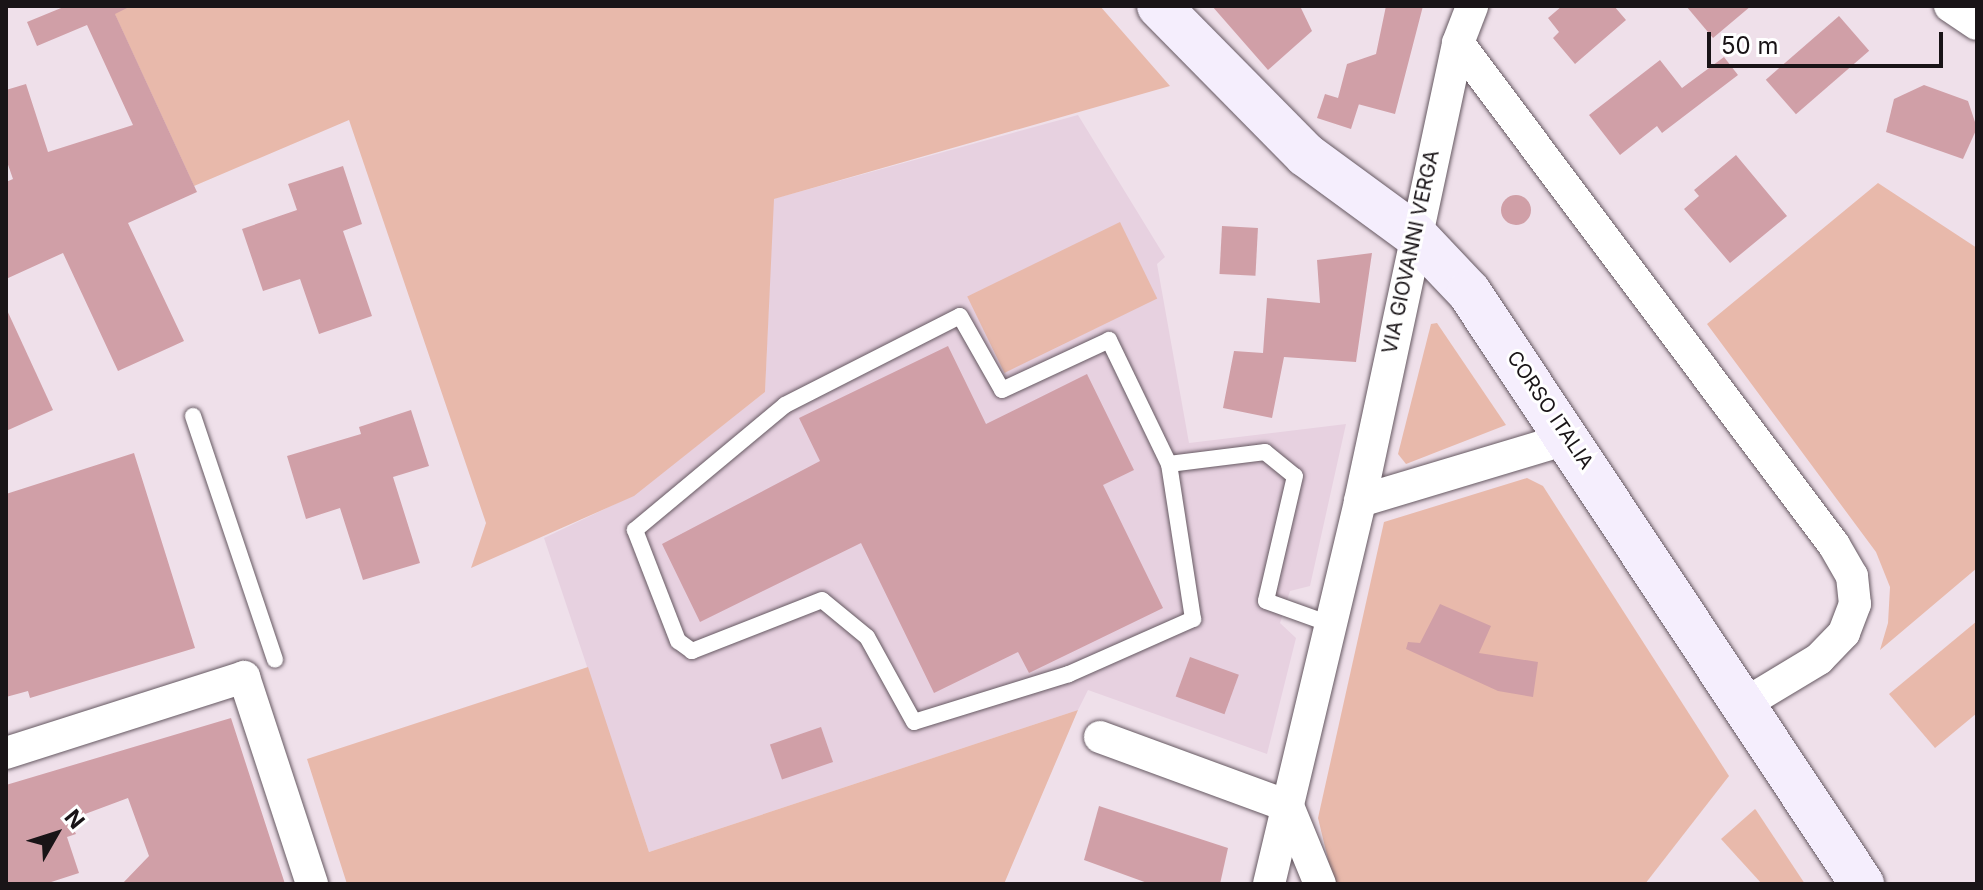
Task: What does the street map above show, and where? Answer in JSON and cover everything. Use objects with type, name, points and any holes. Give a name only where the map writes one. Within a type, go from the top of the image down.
[{"type":"street","name":"CORSO ITALIA","points":[[1159,6],[1306,155],[1414,234],[1469,292],[1746,703],[1862,884]]},
{"type":"street","name":"VIA GIOVANNI VERGA","points":[[1269,884],[1360,501],[1414,234],[1458,43],[1472,6]]},
{"type":"street","points":[[1950,6],[1977,24]]},
{"type":"street","points":[[1458,43],[1834,545],[1852,576],[1855,604],[1844,633],[1819,659],[1746,703]]},
{"type":"street","points":[[1360,501],[1570,438]]},
{"type":"street","points":[[6,753],[244,677],[312,884]]},
{"type":"street","points":[[1100,737],[1288,806],[1320,884]]},
{"type":"lane","points":[[960,316],[1002,390],[1109,340],[1169,464],[1193,619],[1069,674],[914,722],[867,637],[822,600],[692,651],[678,641],[635,530],[785,405],[960,316]]},
{"type":"lane","points":[[193,416],[275,660]]},
{"type":"lane","points":[[1169,464],[1265,452],[1295,476],[1266,601],[1330,624]]},
{"type":"shaded area","points":[[111,6],[1100,6],[1170,86],[774,199],[765,392],[634,496],[471,568],[486,523],[349,120],[194,186]]},
{"type":"shaded area","points":[[1078,115],[1165,257],[1157,264],[1189,443],[1346,424],[1310,586],[1290,591],[1280,623],[1296,638],[1267,754],[1088,690],[1078,710],[649,852],[544,538],[634,495],[765,392],[773,199]]},
{"type":"shaded area","points":[[1878,183],[1977,248],[1977,568],[1880,650],[1888,623],[1890,587],[1876,552],[1707,324]]},
{"type":"shaded area","points":[[1120,222],[1157,298],[1004,373],[967,297]]},
{"type":"shaded area","points":[[1437,323],[1506,425],[1406,464],[1398,454],[1431,324]]},
{"type":"shaded area","points":[[1527,478],[1543,486],[1729,776],[1645,884],[1334,884],[1318,818],[1384,522]]},
{"type":"shaded area","points":[[1977,621],[1977,713],[1935,748],[1889,694]]},
{"type":"shaded area","points":[[588,667],[649,852],[1078,710],[1004,884],[347,884],[307,759]]},
{"type":"shaded area","points":[[1755,809],[1805,884],[1762,884],[1721,839]]},
{"type":"building","points":[[66,6],[131,6],[115,14],[197,192],[128,223],[184,341],[118,371],[63,253],[6,279],[6,182],[13,179],[6,159],[6,90],[26,84],[48,152],[133,125],[87,25],[37,46],[27,22]]},
{"type":"building","points":[[1212,6],[1300,6],[1312,31],[1268,70]]},
{"type":"building","points":[[1386,6],[1423,6],[1395,114],[1359,104],[1351,129],[1317,118],[1325,94],[1338,98],[1347,64],[1376,54]]},
{"type":"building","points":[[1562,6],[1614,6],[1626,20],[1575,64],[1553,38],[1559,32],[1548,18]]},
{"type":"building","points":[[1686,6],[1751,6],[1713,38]]},
{"type":"building","points":[[1839,16],[1869,51],[1796,114],[1766,80]]},
{"type":"building","points":[[1724,57],[1738,75],[1662,133],[1657,126],[1620,155],[1589,115],[1660,60],[1682,88]]},
{"type":"building","points":[[1924,85],[1968,101],[1977,128],[1963,159],[1886,132],[1894,99]]},
{"type":"building","points":[[1736,155],[1787,216],[1730,263],[1684,209],[1699,196],[1694,190]]},
{"type":"building","points":[[343,166],[362,224],[343,231],[372,316],[319,334],[300,279],[263,291],[242,229],[297,210],[288,184]]},
{"type":"building","points":[[1516,195],[1527,199],[1531,210],[1527,221],[1516,225],[1505,221],[1501,210],[1505,199]]},
{"type":"building","points":[[1222,226],[1258,228],[1255,276],[1219,274]]},
{"type":"building","points":[[1372,253],[1356,362],[1284,357],[1272,418],[1223,408],[1234,351],[1263,353],[1267,298],[1320,303],[1317,260]]},
{"type":"building","points":[[6,308],[53,410],[6,431]]},
{"type":"building","points":[[948,346],[986,424],[1087,374],[1134,470],[1103,485],[1163,608],[1029,673],[1018,652],[934,693],[861,543],[700,622],[662,544],[820,461],[799,418]]},
{"type":"building","points":[[411,410],[429,466],[393,477],[420,563],[363,580],[340,508],[306,519],[287,456],[361,434],[359,427]]},
{"type":"building","points":[[134,453],[195,648],[30,698],[28,691],[6,697],[6,494]]},
{"type":"building","points":[[1440,604],[1491,626],[1479,653],[1538,662],[1533,697],[1498,691],[1406,649],[1408,642],[1420,643]]},
{"type":"building","points":[[1190,657],[1239,675],[1224,714],[1176,696]]},
{"type":"building","points":[[231,718],[285,884],[122,884],[149,856],[128,798],[69,820],[76,834],[67,837],[79,873],[45,884],[6,882],[6,785]]},
{"type":"building","points":[[821,727],[833,762],[782,780],[770,745]]},
{"type":"building","points":[[1099,806],[1228,848],[1220,884],[1150,884],[1084,860]]}]
